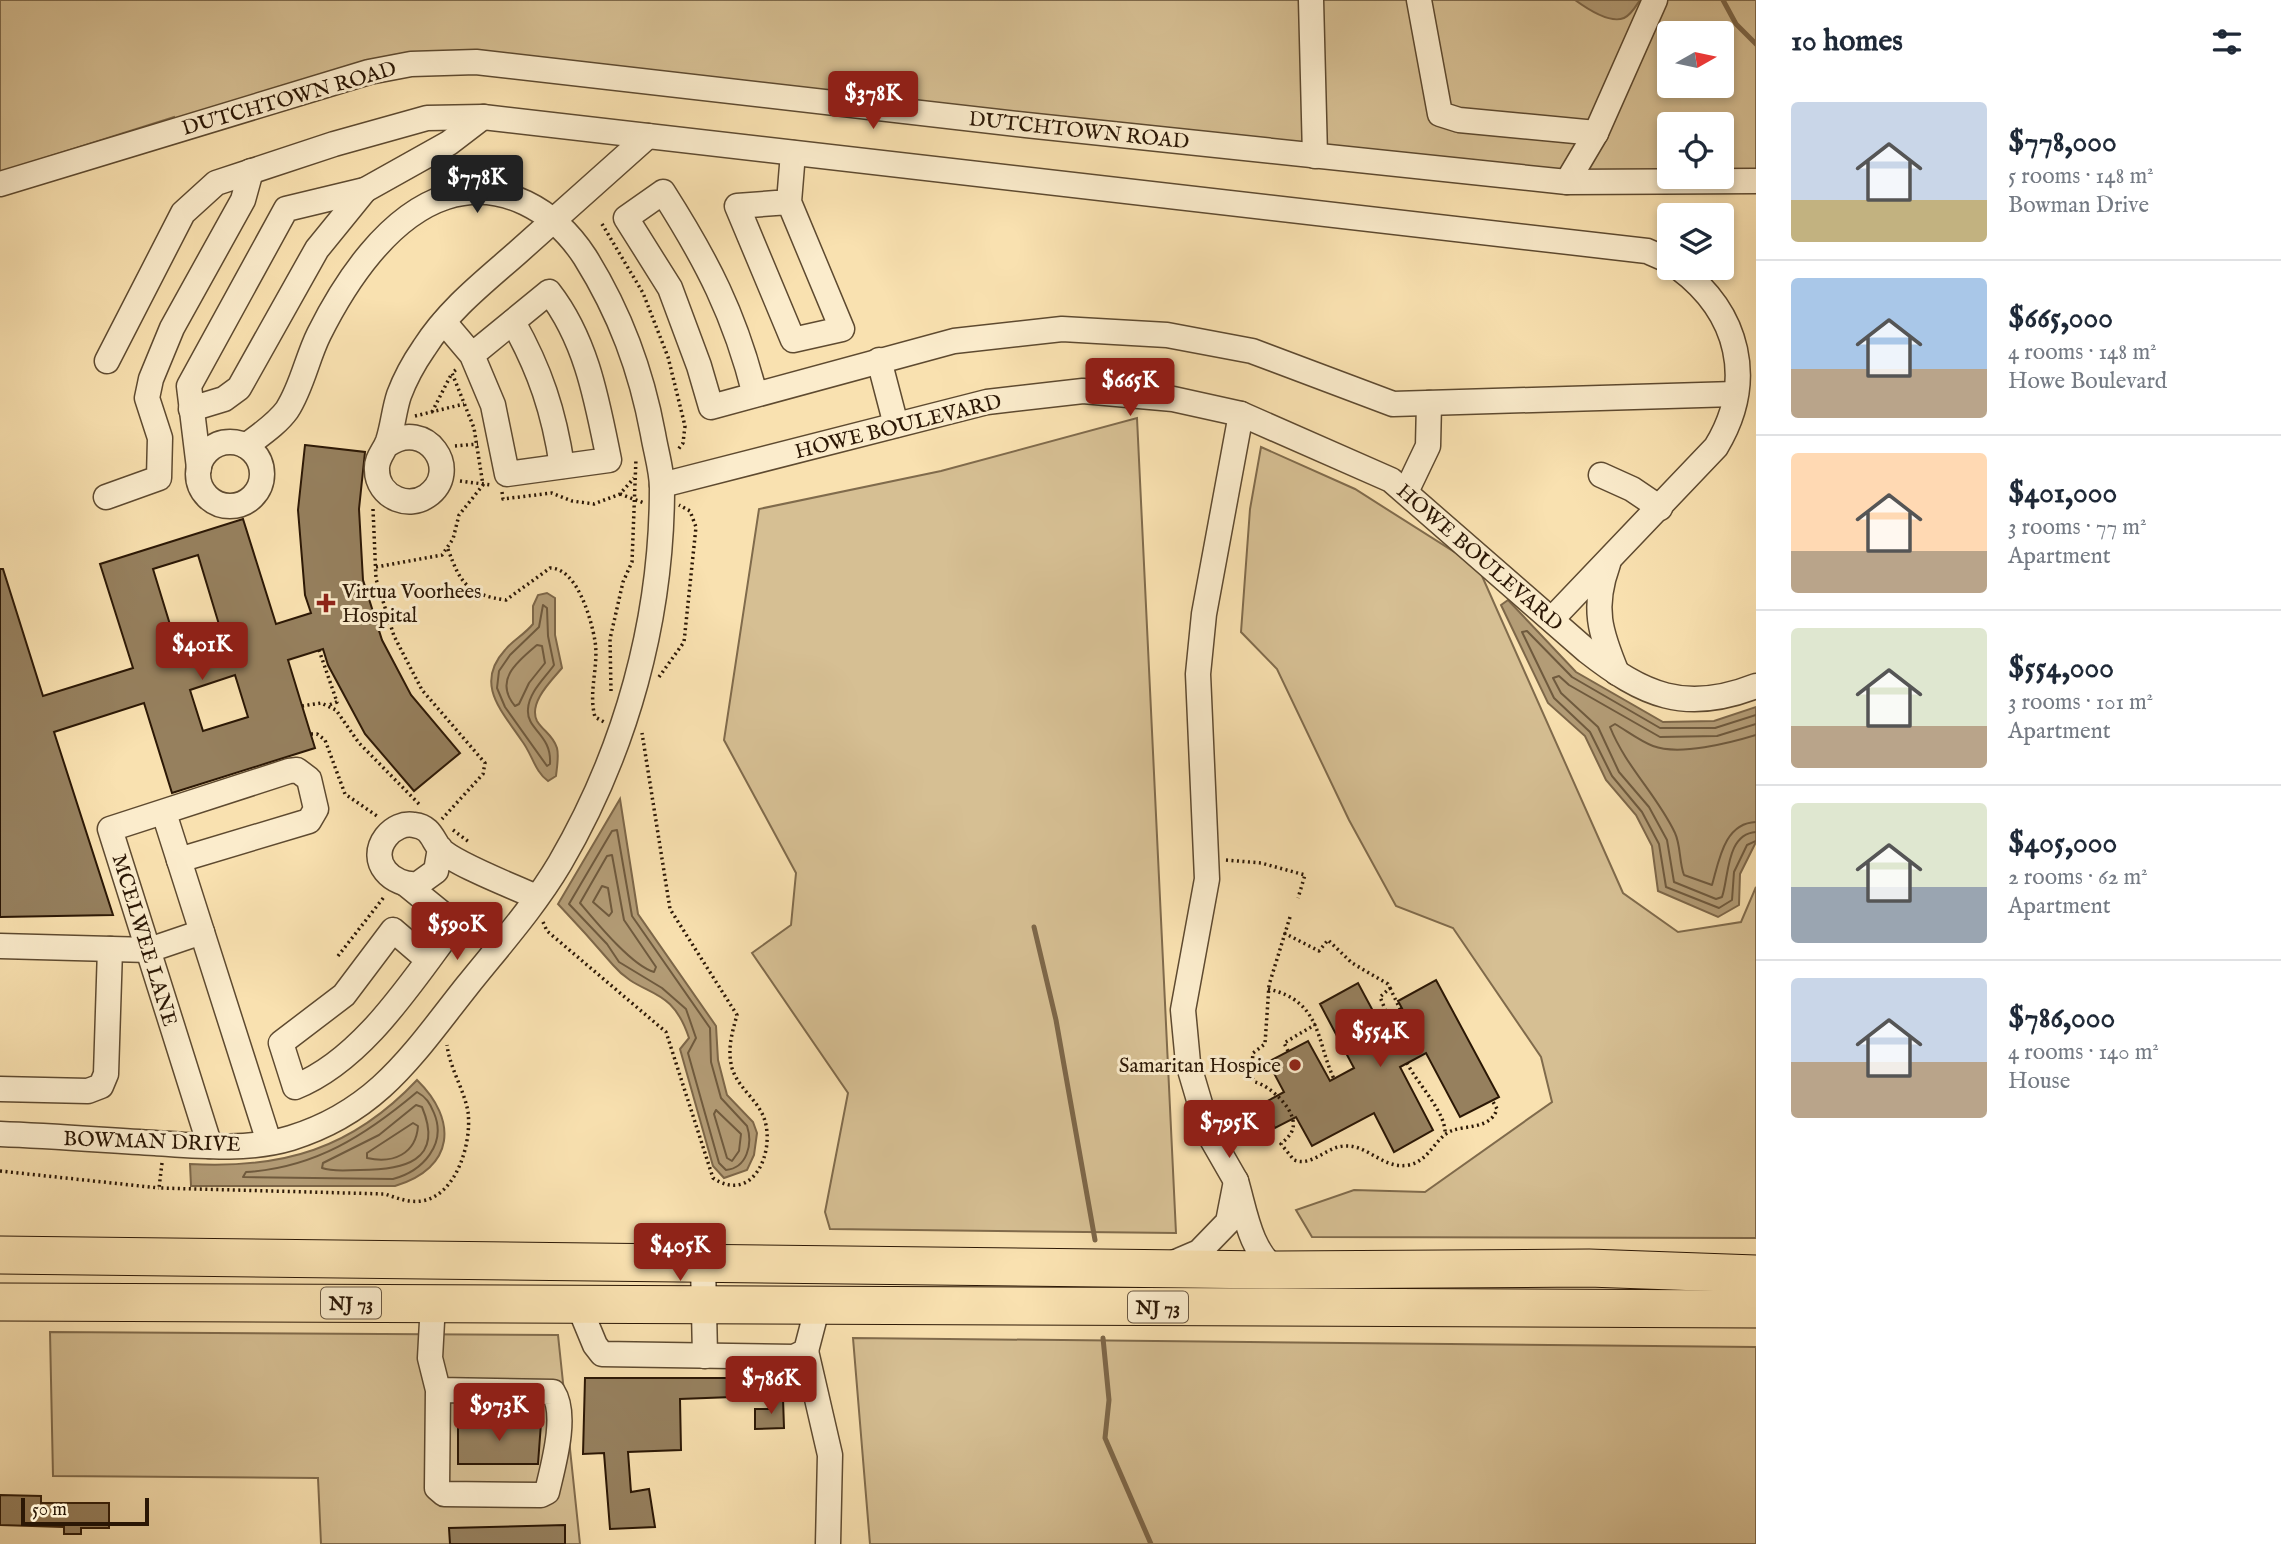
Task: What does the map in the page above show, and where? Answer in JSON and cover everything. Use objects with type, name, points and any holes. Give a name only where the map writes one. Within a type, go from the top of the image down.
[{"type":"highway","name":"NJ 73","points":[[0,1255],[1167,1266],[1277,1270],[1588,1268],[1756,1274]]},
{"type":"highway","name":"NJ 73","points":[[2,1302],[1756,1309]]},
{"type":"street","points":[[1311,0],[1315,156]]},
{"type":"street","points":[[1419,0],[1440,114],[1459,120],[1597,133]]},
{"type":"street","points":[[1567,182],[1597,133],[1656,0]]},
{"type":"street","name":"DUTCHTOWN ROAD","points":[[0,184],[369,72],[411,64],[476,62],[1567,182],[1756,181]]},
{"type":"street","points":[[191,409],[257,457],[262,471],[255,493],[243,503],[228,505],[214,501],[200,483],[199,468],[191,409],[189,386],[286,209],[365,190],[449,143],[483,117]]},
{"type":"street","points":[[107,360],[183,213],[216,183],[427,118],[483,117],[1647,251],[1657,255]]},
{"type":"street","points":[[390,433],[400,394],[424,347],[453,310],[648,136]]},
{"type":"street","points":[[789,202],[737,206],[793,340],[842,329],[789,202],[793,153]]},
{"type":"street","points":[[106,498],[159,478],[160,438],[147,398],[152,379],[172,328],[243,200],[251,171]]},
{"type":"street","points":[[191,409],[225,399],[239,388],[317,249],[365,190]]},
{"type":"street","name":"BOWMAN DRIVE","points":[[0,1134],[210,1146],[269,1142],[325,1125],[361,1105],[397,1075],[443,1017],[540,906],[589,808],[632,698],[653,601],[661,495],[656,453],[647,402],[631,344],[606,291],[569,232],[554,220],[512,195],[480,191],[448,196],[404,220],[359,270],[326,323],[290,406],[279,419],[239,444]]},
{"type":"street","points":[[755,395],[743,349],[704,254],[663,192],[626,218],[670,289],[699,366],[711,407],[954,341],[1062,329],[1167,335],[1252,351],[1393,404],[1735,394]]},
{"type":"street","points":[[1552,619],[1716,447],[1729,422],[1739,373],[1729,328],[1705,291],[1693,280]]},
{"type":"street","points":[[444,322],[472,355],[493,405],[507,474],[608,460],[592,375],[561,308],[549,292],[472,355]]},
{"type":"street","points":[[513,322],[537,363],[556,424],[562,466]]},
{"type":"street","points":[[879,360],[896,425]]},
{"type":"street","name":"HOWE BOULEVARD","points":[[661,495],[896,425],[987,402],[1083,391],[1173,399],[1241,414],[1391,480],[1618,676],[1646,690],[1695,701],[1721,698],[1756,686]]},
{"type":"street","points":[[1406,492],[1428,446],[1429,403]]},
{"type":"street","points":[[1241,414],[1204,614],[1198,674],[1207,859],[1202,914],[1183,1010],[1188,1063],[1205,1122],[1236,1181],[1251,1233],[1266,1262],[1277,1270]]},
{"type":"street","points":[[199,468],[211,448],[239,444]]},
{"type":"street","points":[[1601,475],[1632,488],[1660,508]]},
{"type":"street","points":[[1610,560],[1601,582],[1598,610],[1606,645],[1618,676]]},
{"type":"street","name":"MCELWEE LANE","points":[[179,860],[309,821],[316,809],[309,779],[297,770],[289,771],[110,829],[210,1146]]},
{"type":"street","points":[[164,813],[269,1142]]},
{"type":"street","points":[[428,960],[393,930],[344,995],[281,1043],[295,1087],[313,1080],[374,1030],[428,960],[455,925],[407,885],[390,877],[381,861],[380,852],[388,834],[404,825],[414,824],[431,832],[440,848],[540,906]]},
{"type":"street","points":[[407,885],[429,879],[436,870],[440,848]]},
{"type":"street","points":[[0,946],[149,950],[202,932]]},
{"type":"street","points":[[0,1089],[89,1091],[100,1086],[106,1074],[110,949]]},
{"type":"street","points":[[1167,1266],[1199,1252],[1228,1222],[1236,1181]]},
{"type":"street","points":[[703,1263],[705,1356]]},
{"type":"street","points":[[433,1303],[430,1358],[438,1390],[437,1488],[444,1494],[541,1495],[547,1492],[558,1440],[557,1398],[553,1392],[438,1390]]},
{"type":"street","points":[[578,1304],[595,1345],[602,1354],[794,1357],[806,1351]]},
{"type":"street","points":[[818,1305],[806,1351],[831,1455],[828,1544]]},
{"type":"path","points":[[602,224],[643,293],[668,357],[685,426],[685,435],[678,450],[638,455],[635,460],[636,502],[632,562],[624,582],[610,639],[609,678],[612,697]]},
{"type":"path","points":[[432,412],[452,373]]},
{"type":"path","points":[[390,433],[432,412],[464,404]]},
{"type":"path","points":[[483,485],[501,484],[503,499],[552,493],[572,501],[594,504],[620,494],[635,476]]},
{"type":"path","points":[[620,494],[636,502],[661,495],[684,505],[696,527],[684,642],[654,685]]},
{"type":"path","points":[[373,497],[376,579],[394,636],[422,690],[485,763],[483,774],[441,821]]},
{"type":"path","points":[[448,549],[457,577],[471,590],[488,598],[506,600],[550,568],[569,574],[576,586],[595,642],[591,699],[595,717],[608,725]]},
{"type":"path","points":[[302,706],[337,702],[319,650]]},
{"type":"path","points":[[329,705],[368,752],[423,807]]},
{"type":"path","points":[[605,732],[611,715]]},
{"type":"path","points":[[540,906],[547,931],[666,1032],[713,1178],[730,1186],[749,1182],[756,1176],[764,1159],[767,1130],[764,1116],[741,1087],[732,1067],[729,1045],[737,1015],[670,909],[640,725],[636,737]]},
{"type":"path","points":[[311,734],[317,734],[325,740],[345,794],[382,819]]},
{"type":"path","points":[[432,814],[480,848]]},
{"type":"path","points":[[1207,859],[1261,863],[1305,875],[1298,898]]},
{"type":"path","points":[[1290,916],[1268,989],[1267,1038],[1265,1044],[1253,1053],[1251,1076],[1255,1082],[1267,1085],[1277,1092],[1293,1123],[1292,1131],[1281,1144],[1294,1160],[1308,1161],[1330,1149],[1349,1145],[1362,1148],[1378,1160],[1409,1165],[1424,1157],[1445,1135],[1491,1118],[1497,1109],[1492,1100]]},
{"type":"path","points":[[1284,933],[1319,951],[1328,940],[1352,963],[1379,977],[1390,988],[1400,1009],[1396,1016],[1405,1033]]},
{"type":"path","points":[[1378,1021],[1388,1014],[1380,997],[1390,988]]},
{"type":"path","points":[[1268,989],[1295,1001],[1316,1024],[1334,1079]]},
{"type":"path","points":[[0,1171],[32,1172],[159,1188],[385,1194],[410,1202],[432,1198],[444,1189],[460,1162],[469,1129],[464,1097],[448,1054],[443,1017]]},
{"type":"path","points":[[1288,1051],[1284,1043],[1316,1024]]},
{"type":"path","points":[[1407,1063],[1429,1100],[1442,1115],[1445,1135]]},
{"type":"path","points":[[159,1188],[163,1143]]},
{"type":"shaded area","points":[[0,0],[1756,0],[1756,181],[1734,181],[1734,112],[1657,112],[1657,182],[1567,182],[411,64],[176,131],[174,117],[0,172]]},
{"type":"shaded area","points":[[1137,418],[1176,1233],[830,1229],[825,1212],[848,1093],[752,953],[791,925],[796,873],[724,740],[759,509],[941,471]]},
{"type":"shaded area","points":[[1261,447],[1355,489],[1478,567],[1623,893],[1678,932],[1741,922],[1756,887],[1756,1238],[1312,1237],[1296,1210],[1354,1190],[1425,1192],[1552,1102],[1541,1057],[1453,928],[1396,906],[1349,820],[1277,669],[1241,632],[1250,509]]},
{"type":"shaded area","points":[[50,1332],[558,1335],[580,1544],[321,1544],[318,1478],[53,1476]]},
{"type":"shaded area","points":[[853,1338],[1756,1347],[1756,1544],[870,1544]]},
{"type":"water","points":[[1575,0],[1640,0],[1629,15],[1612,19]]},
{"type":"water","points":[[547,593],[555,598],[555,635],[562,668],[542,693],[535,714],[558,751],[556,776],[548,781],[540,773],[500,708],[491,686],[496,662],[508,646],[533,624],[533,606],[538,595]]},
{"type":"water","points":[[1508,600],[1576,672],[1663,722],[1714,721],[1756,707],[1756,842],[1740,874],[1739,905],[1718,917],[1658,891],[1652,846],[1636,815],[1606,780],[1585,736],[1548,703],[1501,605]]},
{"type":"water","points":[[620,799],[638,914],[716,1026],[718,1060],[727,1095],[753,1122],[757,1133],[754,1155],[747,1170],[724,1178],[713,1166],[680,1049],[689,1038],[682,1020],[665,1000],[624,976],[558,904]]},
{"type":"water","points":[[417,1080],[439,1111],[444,1126],[444,1141],[439,1155],[430,1167],[415,1178],[395,1186],[191,1186],[190,1164],[256,1163],[314,1150],[367,1123]]},
{"type":"building","name":"Virtua Voorhees Hospital","points":[[305,445],[365,452],[359,509],[363,580],[382,640],[411,695],[460,753],[414,791],[365,734],[328,665],[323,649],[288,660],[315,748],[172,793],[144,703],[54,732],[113,915],[0,917],[0,569],[3,569],[43,696],[133,668],[100,564],[243,519],[276,624],[311,613],[305,595],[298,510]],"holes":[[[198,555],[224,641],[179,654],[153,569]],[[235,675],[248,717],[203,731],[190,690]]]},
{"type":"building","name":"Samaritan Hospice","points":[[1436,980],[1499,1097],[1460,1117],[1426,1053],[1400,1067],[1433,1130],[1394,1152],[1374,1113],[1312,1146],[1296,1117],[1275,1128],[1262,1104],[1284,1092],[1268,1062],[1308,1041],[1330,1081],[1354,1068],[1320,1004],[1358,983],[1380,1024],[1404,1012],[1398,1001]]},
{"type":"building","points":[[585,1378],[731,1378],[732,1397],[680,1399],[681,1450],[628,1452],[631,1492],[649,1489],[655,1527],[610,1529],[604,1453],[583,1454]]},
{"type":"building","points":[[783,1398],[784,1428],[755,1429],[755,1409],[771,1409],[770,1399]]},
{"type":"building","points":[[458,1423],[541,1423],[538,1464],[458,1464]]},
{"type":"building","points":[[0,1495],[41,1496],[41,1503],[109,1503],[109,1528],[81,1528],[81,1534],[64,1534],[64,1527],[0,1525]]},
{"type":"building","points":[[565,1525],[565,1544],[450,1544],[449,1528]]},
{"type":"waterway","points":[[1723,0],[1736,24],[1756,44]]},
{"type":"waterway","points":[[1034,927],[1056,1020],[1095,1240]]},
{"type":"waterway","points":[[1103,1338],[1109,1400],[1105,1438],[1151,1544]]},
{"type":"place","name":"Virtua Voorhees Hospital","points":[[326,603]]},
{"type":"place","name":"Samaritan Hospice","points":[[1295,1065]]}]
